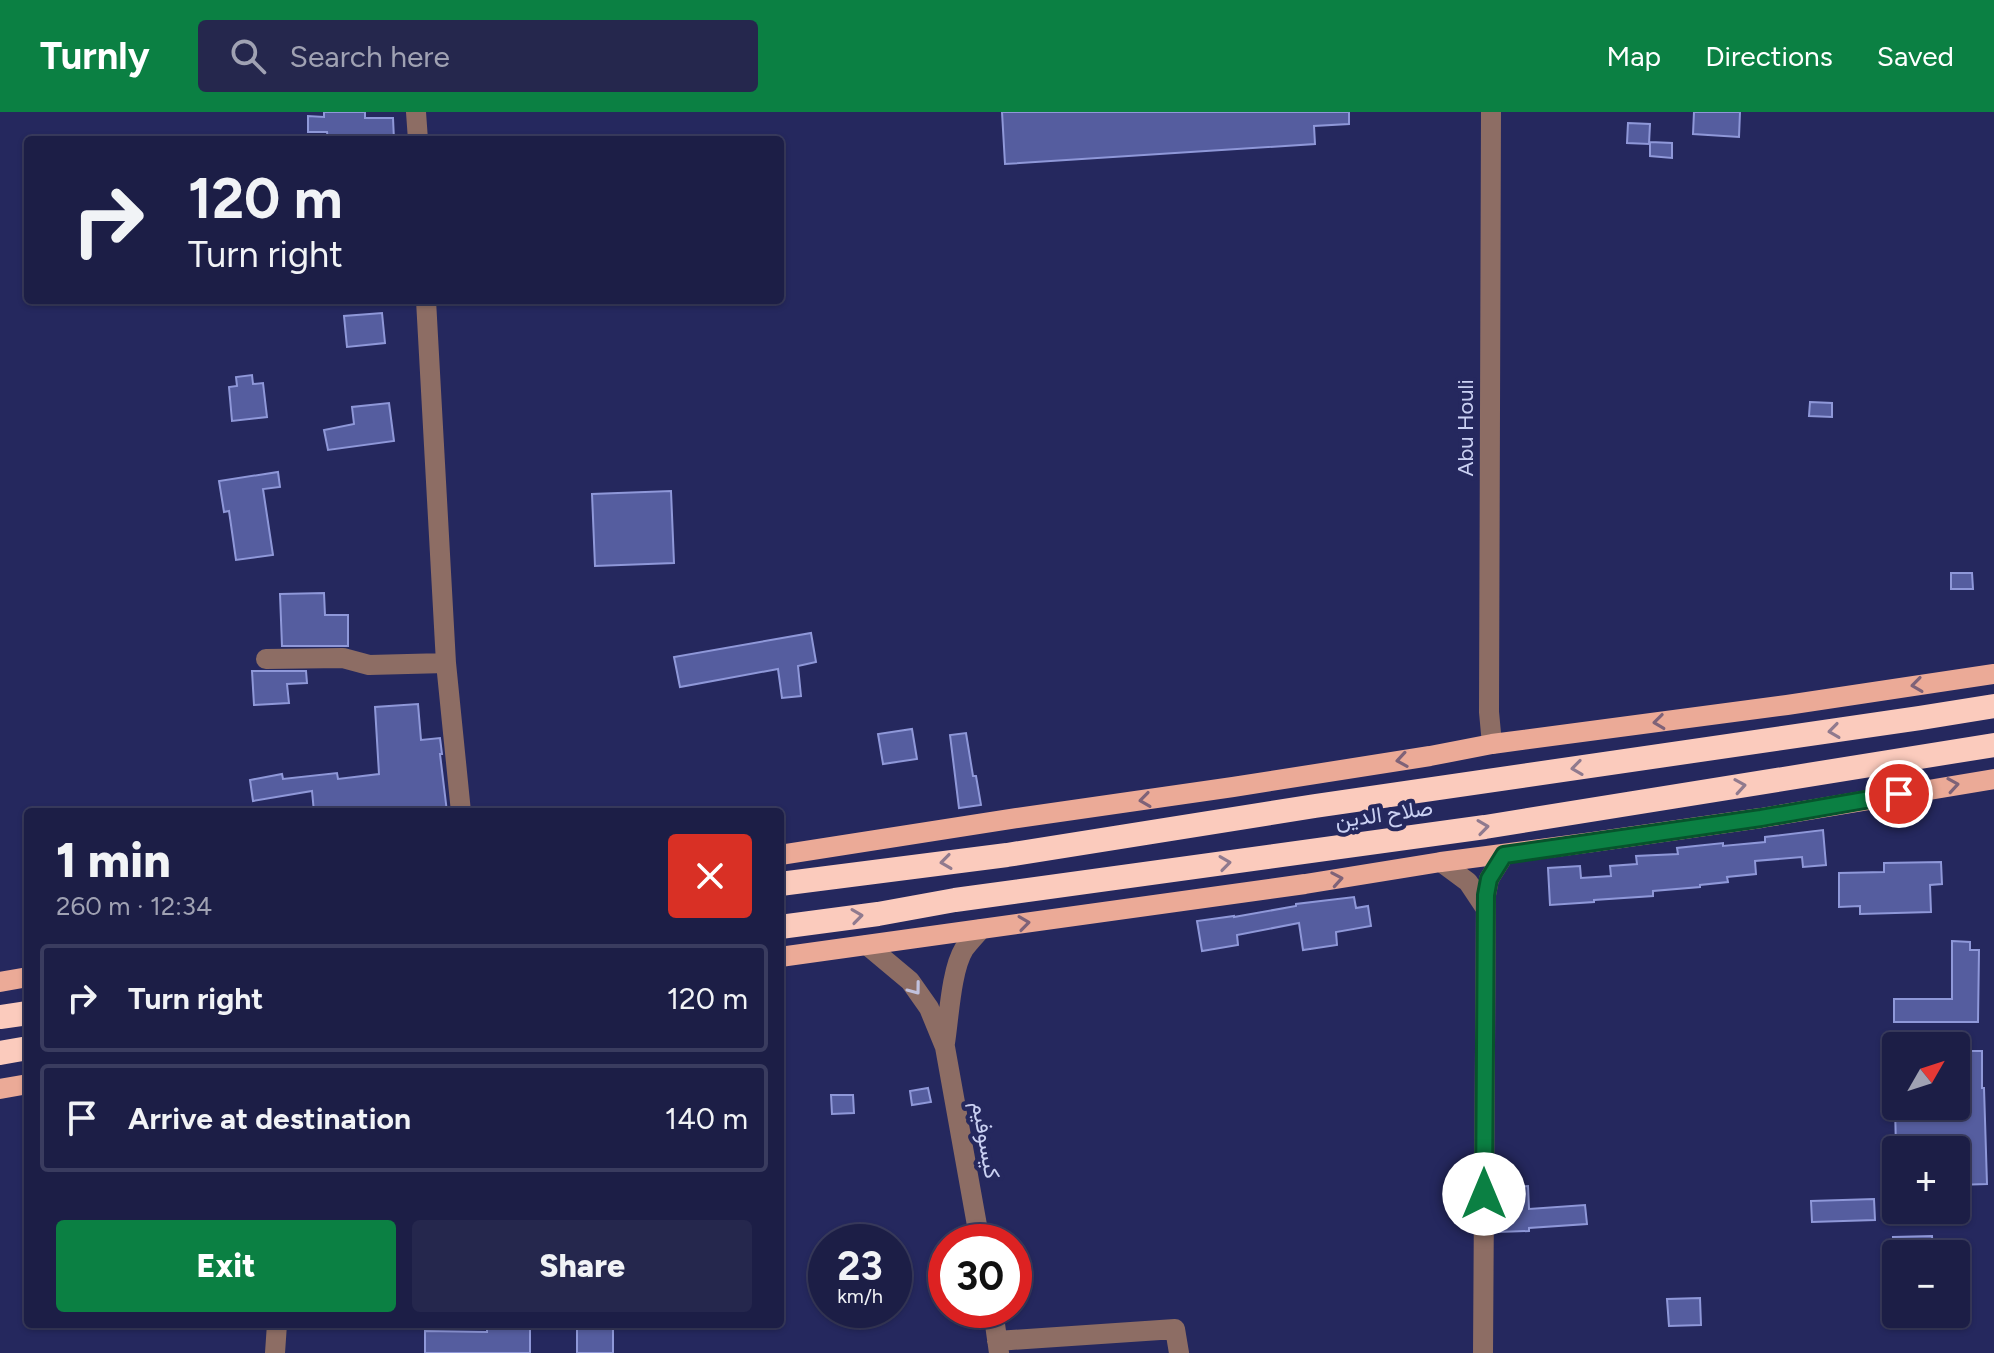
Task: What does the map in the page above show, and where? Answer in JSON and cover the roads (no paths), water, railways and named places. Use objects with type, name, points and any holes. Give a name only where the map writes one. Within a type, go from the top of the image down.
[{"type":"highway","name":"صلاح الدين","points":[[784,883],[1007,855],[1315,806],[1994,706]]},
{"type":"highway","name":"صلاح الدين","points":[[784,926],[1485,827],[1994,745]]},
{"type":"highway","points":[[0,1017],[24,1014]]},
{"type":"highway","points":[[0,1053],[24,1049]]},
{"type":"main road","points":[[784,854],[1233,787],[1492,744],[1994,674]]},
{"type":"main road","points":[[784,956],[1761,818],[1994,779]]},
{"type":"main road","points":[[0,982],[24,978]]},
{"type":"main road","points":[[0,1089],[24,1085]]},
{"type":"street","points":[[416,112],[418,136]]},
{"type":"street","name":"Abu Houli","points":[[1491,112],[1489,712],[1492,744]]},
{"type":"street","points":[[426,304],[446,663],[461,808]]},
{"type":"street","points":[[266,659],[343,658],[369,665],[446,663]]},
{"type":"street","points":[[1483,1353],[1486,909],[1489,879],[1504,855]]},
{"type":"street","points":[[1441,862],[1468,882],[1486,909]]},
{"type":"street","name":"كيسوفيم","points":[[945,1047],[959,960],[981,929]]},
{"type":"street","name":"كيسوفيم","points":[[867,945],[910,981],[929,1008],[945,1047],[977,1224]]},
{"type":"street","points":[[275,1353],[277,1328]]},
{"type":"street","points":[[998,1347],[1175,1329],[1179,1353]]}]
